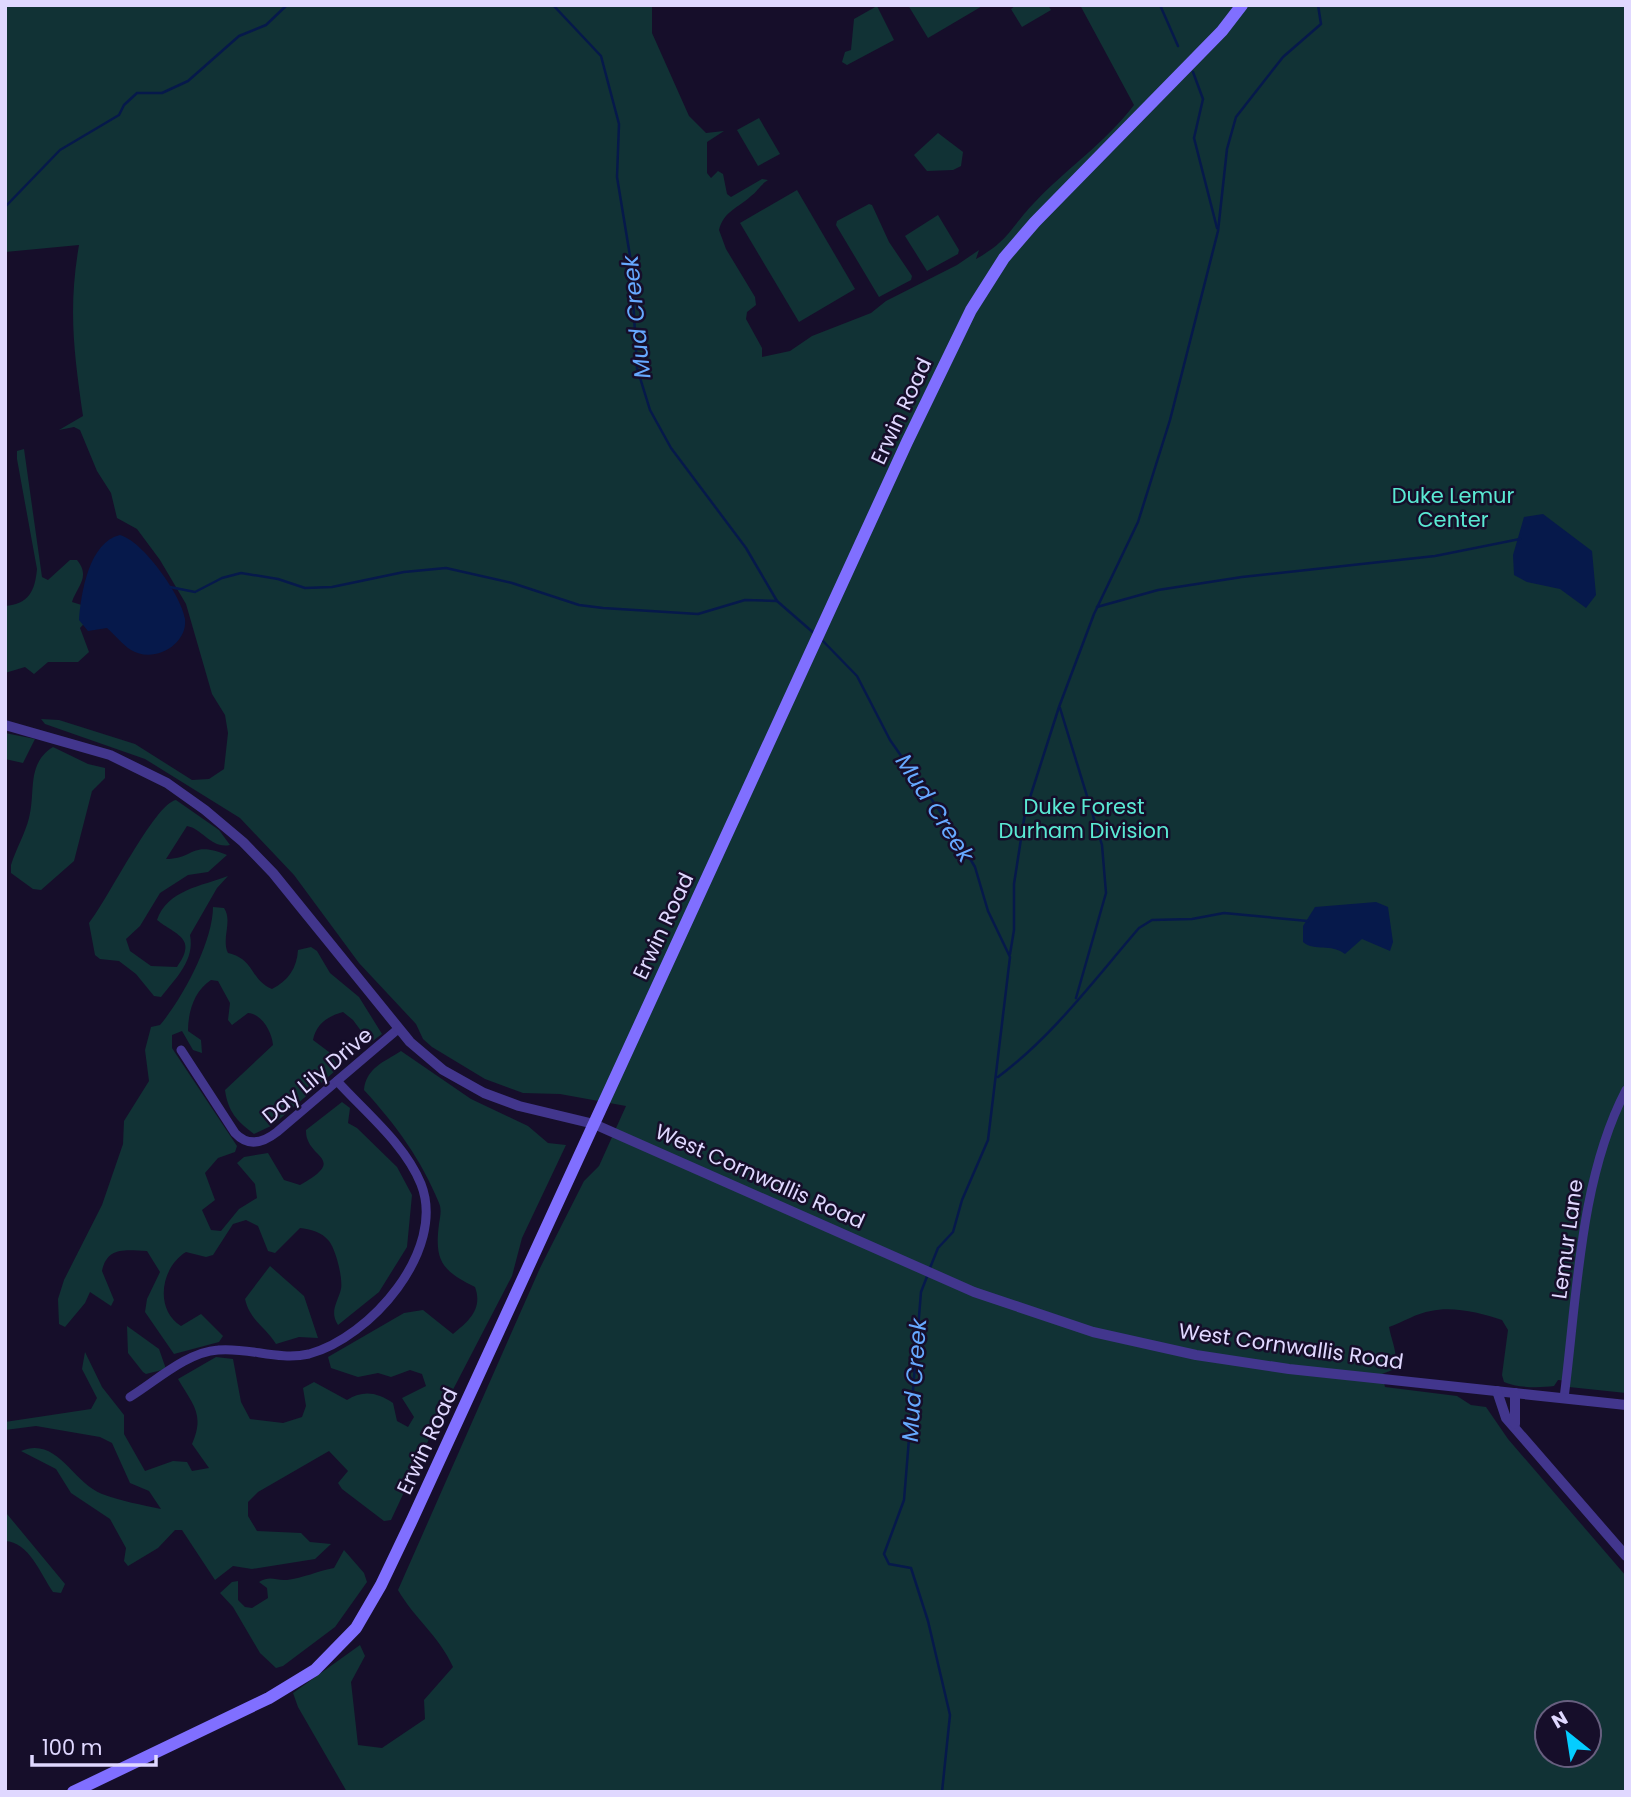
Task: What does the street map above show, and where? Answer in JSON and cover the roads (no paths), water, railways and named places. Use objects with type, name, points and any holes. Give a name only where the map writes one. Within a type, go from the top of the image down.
[{"type":"main road","name":"Erwin Road","points":[[73,1792],[283,1691],[315,1670],[348,1639],[381,1585],[961,330],[995,271],[1027,230],[1222,31],[1242,5]]},
{"type":"street","name":"West Cornwallis Road","points":[[5,725],[110,755],[167,783],[205,810],[243,842],[273,873],[398,1028],[428,1059],[468,1086],[519,1106],[594,1124],[937,1276],[1069,1325],[1196,1355],[1289,1369],[1626,1405]]},
{"type":"street","name":"Day Lily Drive","points":[[181,1050],[235,1133],[243,1140],[255,1142],[272,1136],[398,1028]]},
{"type":"street","points":[[130,1397],[194,1357],[211,1351],[290,1356],[315,1352],[378,1312],[399,1288],[419,1248],[427,1217],[426,1200],[407,1158],[337,1082]]},
{"type":"street","name":"Lemur Lane","points":[[1563,1398],[1591,1186],[1604,1139],[1626,1090]]},
{"type":"street","points":[[1497,1391],[1506,1418],[1626,1556]]},
{"type":"street","points":[[1514,1424],[1515,1393]]},
{"type":"water","points":[[1543,514],[1592,551],[1596,595],[1586,608],[1560,589],[1527,582],[1514,575],[1513,555],[1524,517]]},
{"type":"water","points":[[120,535],[129,539],[150,558],[169,584],[182,609],[185,619],[181,637],[167,650],[159,653],[140,654],[128,648],[107,628],[88,631],[79,620],[85,583],[94,558],[101,547]]},
{"type":"water","points":[[1376,902],[1388,907],[1393,942],[1390,951],[1362,939],[1345,954],[1303,942],[1303,926],[1315,907]]},
{"type":"waterway","points":[[5,207],[60,150],[119,115],[124,105],[137,93],[162,93],[188,81],[239,36],[266,25],[287,5]]},
{"type":"waterway","name":"Mud Creek","points":[[553,5],[601,56],[619,124],[617,177],[631,262],[637,368],[650,410],[671,448],[746,548],[777,601],[816,635]]},
{"type":"waterway","points":[[1160,5],[1178,46]]},
{"type":"waterway","points":[[1010,954],[1014,930],[1014,884],[1025,813],[1059,707],[1094,614],[1138,522],[1170,420],[1218,231],[1227,149],[1236,117],[1283,57],[1321,24],[1318,5]]},
{"type":"waterway","points":[[1193,72],[1203,99],[1194,138],[1217,228]]},
{"type":"waterway","points":[[1097,607],[1158,590],[1242,577],[1435,556],[1520,539]]},
{"type":"waterway","points":[[170,587],[195,592],[222,578],[241,573],[278,579],[305,588],[332,587],[404,572],[446,568],[512,583],[579,605],[603,608],[698,614],[745,600],[777,601]]},
{"type":"waterway","name":"Mud Creek","points":[[821,639],[857,676],[890,740],[953,830],[975,867],[988,911],[1010,957],[988,1140],[962,1200],[953,1232],[938,1248],[930,1268]]},
{"type":"waterway","points":[[1060,708],[1102,845],[1106,893],[1076,998]]},
{"type":"waterway","points":[[998,1077],[1055,1026],[1139,928],[1152,920],[1192,919],[1224,913],[1308,921]]},
{"type":"waterway","name":"Mud Creek","points":[[928,1274],[921,1292],[904,1500],[884,1554],[889,1564],[911,1568],[928,1621],[950,1715],[942,1792]]},
{"type":"park label","name":"Duke Lemur Center","points":[[1453,507]]},
{"type":"park label","name":"Duke Forest Durham Division","points":[[1084,818]]}]
